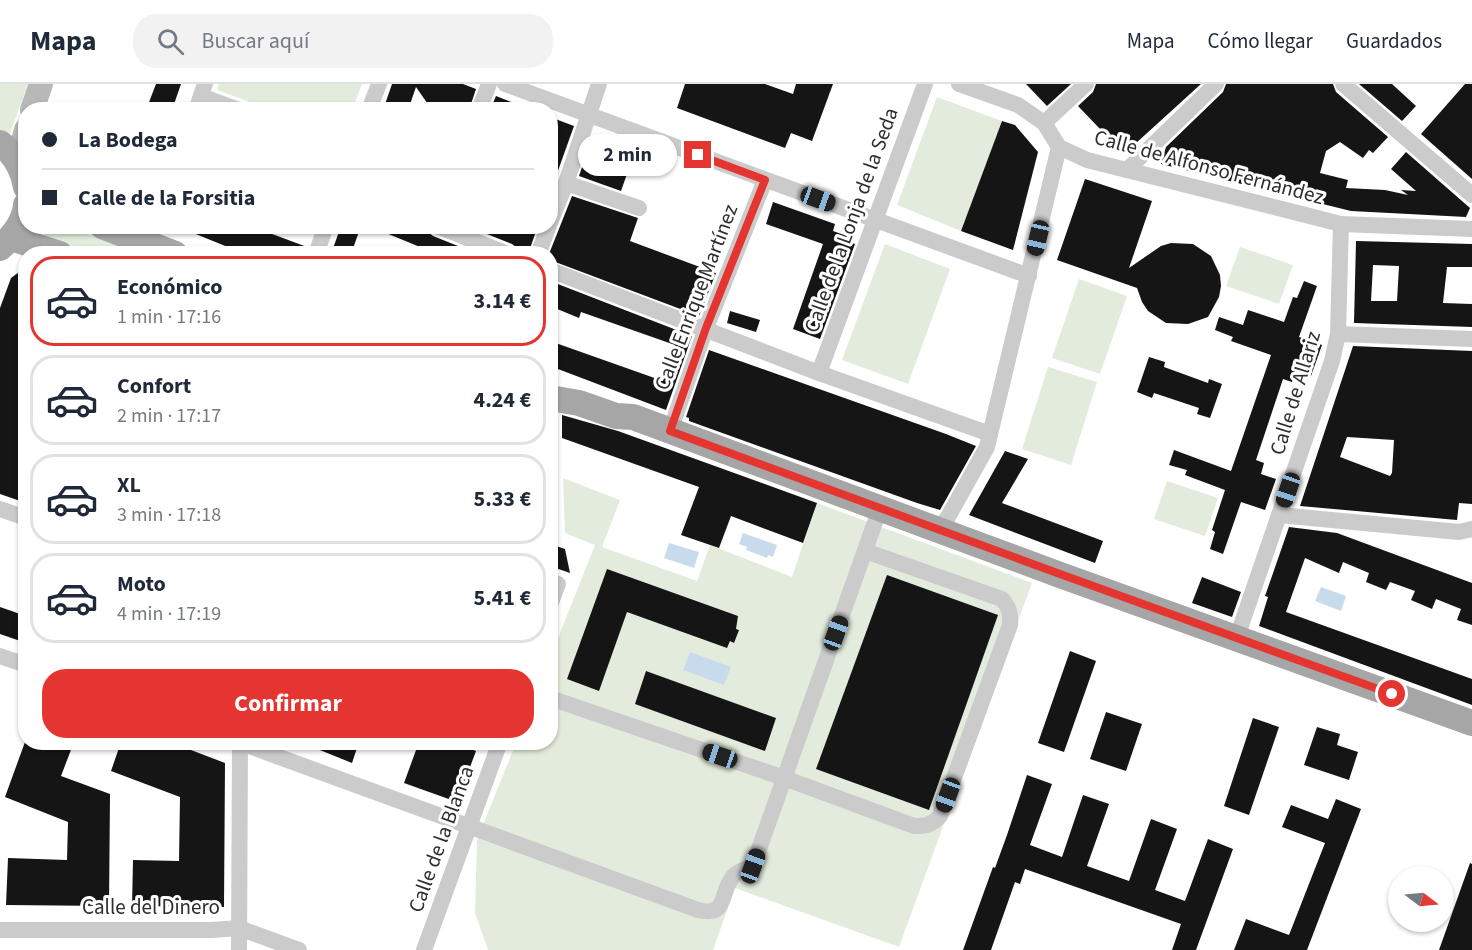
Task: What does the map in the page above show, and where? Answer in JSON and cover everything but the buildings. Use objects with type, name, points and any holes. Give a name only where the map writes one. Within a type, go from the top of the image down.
[{"type":"main road","points":[[9,153],[18,167]]},
{"type":"main road","points":[[18,228],[6,243],[21,246]]},
{"type":"main road","points":[[143,234],[164,246]]},
{"type":"main road","points":[[558,383],[610,402],[633,417],[670,431],[1472,723]]},
{"type":"main road","points":[[558,398],[616,416],[633,417]]},
{"type":"street","points":[[35,102],[41,84]]},
{"type":"street","points":[[372,102],[379,84]]},
{"type":"street","points":[[482,102],[489,84]]},
{"type":"street","points":[[505,84],[554,102]]},
{"type":"street","points":[[558,204],[599,84]]},
{"type":"street","name":"Calle de la Lonja de la Seda","points":[[819,373],[925,84]]},
{"type":"street","points":[[938,529],[948,517],[983,455],[990,434],[1059,147],[1044,123],[1018,105],[958,84]]},
{"type":"street","points":[[1044,123],[1086,84]]},
{"type":"street","points":[[1127,170],[1216,84]]},
{"type":"street","points":[[1343,84],[1472,195]]},
{"type":"street","points":[[200,96],[217,102]]},
{"type":"street","points":[[558,104],[1029,276]]},
{"type":"street","points":[[9,153],[18,141]]},
{"type":"street","name":"Calle de Alfonso Fernández","points":[[1059,147],[1087,160],[1341,224],[1472,229]]},
{"type":"street","name":"Calle Enrique Martínez","points":[[670,431],[706,328],[765,180]]},
{"type":"street","points":[[566,183],[639,208]]},
{"type":"street","name":"Calle de Allariz","points":[[1237,637],[1332,361],[1338,334],[1341,224]]},
{"type":"street","points":[[457,234],[488,246]]},
{"type":"street","points":[[558,273],[819,373],[990,434]]},
{"type":"street","points":[[1338,334],[1472,339]]},
{"type":"street","points":[[258,750],[707,912],[715,911],[721,906],[732,878],[738,872],[753,866],[880,508]]},
{"type":"street","points":[[0,509],[18,515]]},
{"type":"street","points":[[1280,515],[1459,532],[1472,529]]},
{"type":"street","points":[[558,701],[784,778],[914,826],[933,823],[940,816],[1011,617],[1002,599],[865,551]]},
{"type":"street","points":[[0,656],[18,662]]},
{"type":"street","points":[[239,750],[239,950]]},
{"type":"street","name":"Calle de la Blanca","points":[[424,950],[497,750]]},
{"type":"street","name":"Calle del Dinero","points":[[0,930],[239,928],[299,950]]},
{"type":"green space","points":[[0,84],[28,84],[21,102],[18,102],[18,112],[8,139],[0,136]]},
{"type":"green space","points":[[219,84],[362,84],[355,102],[250,102],[217,90]]},
{"type":"green space","points":[[937,97],[1002,121],[961,231],[897,205]]},
{"type":"green space","points":[[45,234],[87,234],[122,246],[73,246],[44,236]]},
{"type":"green space","points":[[885,244],[950,269],[908,384],[842,360]]},
{"type":"green space","points":[[1240,247],[1293,265],[1279,304],[1226,286]]},
{"type":"green space","points":[[1079,279],[1127,296],[1100,374],[1052,358]]},
{"type":"green space","points":[[1048,367],[1097,382],[1071,465],[1022,449]]},
{"type":"green space","points":[[563,478],[620,500],[602,547],[697,581],[710,545],[792,577],[817,503],[1032,583],[899,947],[735,888],[713,950],[488,950],[475,913],[477,840],[513,750],[558,750],[558,638],[595,545],[565,533]]},
{"type":"green space","points":[[1167,481],[1218,498],[1205,536],[1154,519]]},
{"type":"water","points":[[743,533],[777,545],[773,557],[768,555],[767,558],[746,550],[747,547],[739,544]]},
{"type":"water","points":[[669,543],[699,552],[694,568],[664,558]]},
{"type":"water","points":[[1321,587],[1346,596],[1341,611],[1315,601]]},
{"type":"water","points":[[690,652],[731,667],[724,685],[683,670]]},
{"type":"route","points":[[698,155],[765,180],[706,328],[670,431],[1392,694]]}]
